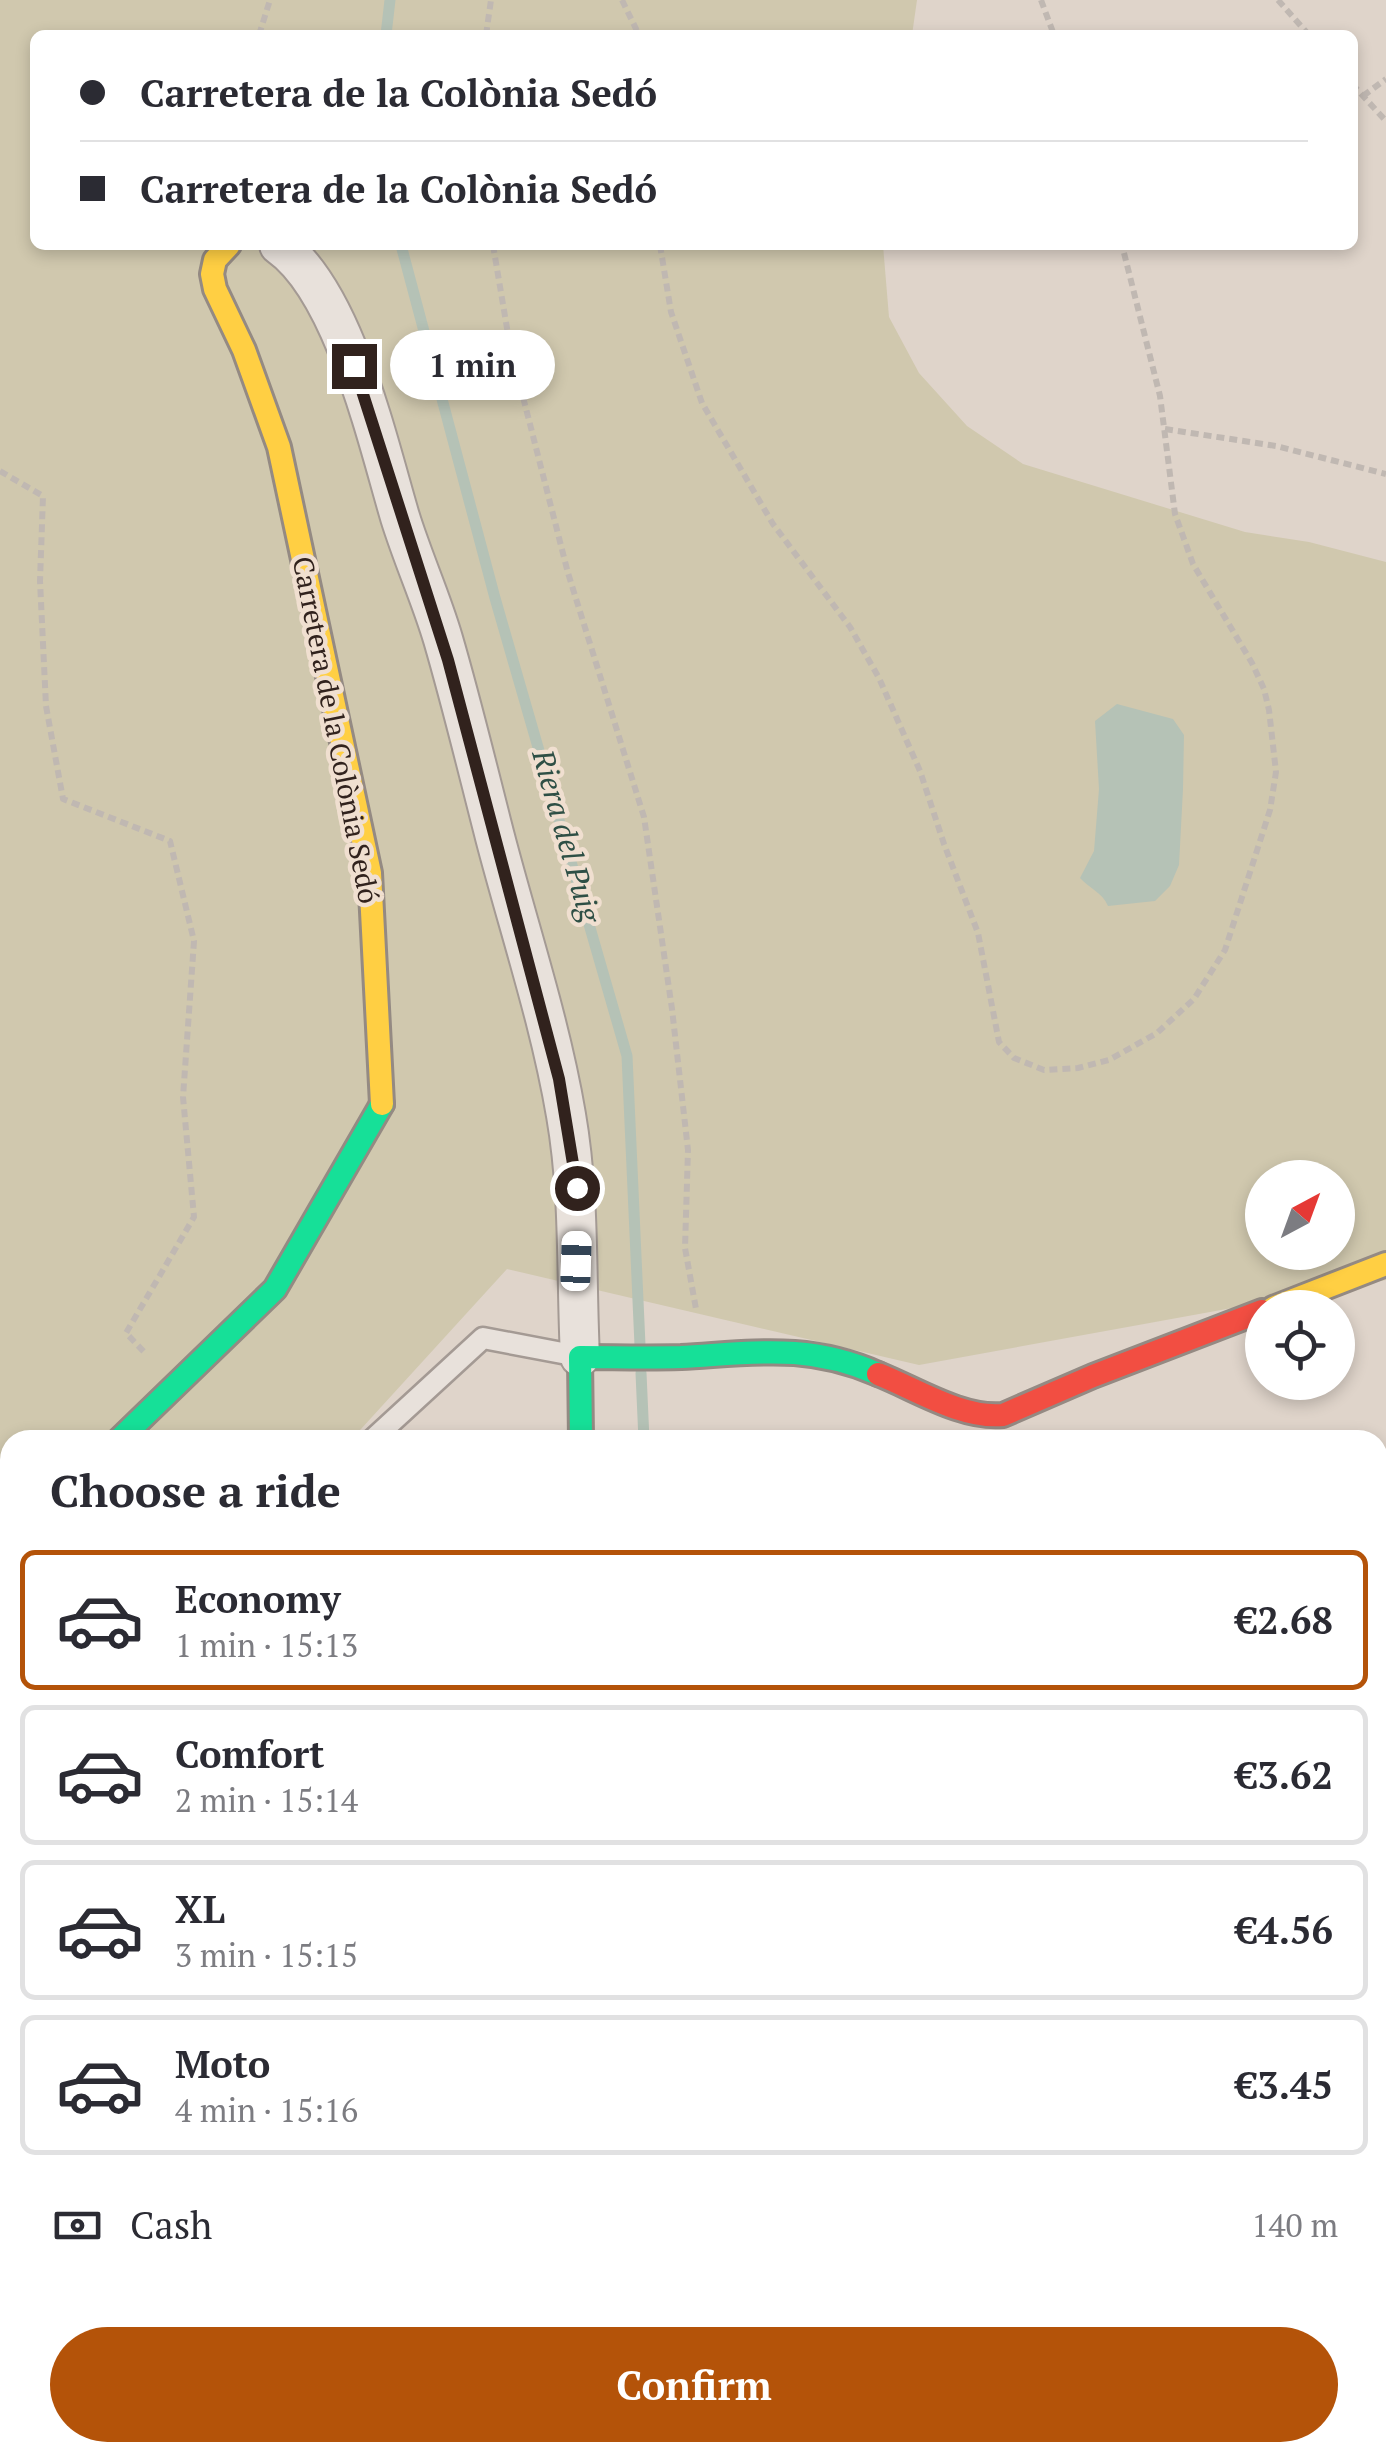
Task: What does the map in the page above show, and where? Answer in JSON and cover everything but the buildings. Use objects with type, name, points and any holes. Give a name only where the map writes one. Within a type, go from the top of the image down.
[{"type":"street","name":"Carretera de la Colònia Sedó","points":[[129,1430],[275,1288],[383,1102],[370,873],[279,446],[212,274],[215,260],[224,250]]},
{"type":"street","points":[[285,250],[316,287],[354,366],[442,638],[566,1116],[577,1188],[576,1261],[597,1356],[583,1430]]},
{"type":"street","points":[[1319,1290],[1386,1264]]},
{"type":"street","points":[[597,1356],[667,1357],[766,1351],[816,1354],[870,1370],[959,1408],[992,1416],[1003,1415],[1245,1319]]},
{"type":"lane","points":[[383,1430],[483,1338],[597,1356]]},
{"type":"path","points":[[261,30],[270,0]]},
{"type":"path","points":[[487,30],[490,0]]},
{"type":"path","points":[[622,0],[636,30]]},
{"type":"path","points":[[1041,0],[1052,30]]},
{"type":"path","points":[[1278,0],[1305,30]]},
{"type":"path","points":[[1363,96],[1386,79]]},
{"type":"path","points":[[1358,91],[1386,121]]},
{"type":"path","points":[[494,250],[510,346],[563,555],[644,817],[688,1150],[687,1264],[709,1354]]},
{"type":"path","points":[[661,250],[670,312],[702,403],[765,510],[850,627],[879,678],[920,772],[978,933],[1000,1042],[1014,1058],[1033,1068],[1061,1070],[1109,1060],[1157,1033],[1185,1010],[1208,982],[1224,950],[1270,810],[1275,753],[1264,688],[1193,564],[1175,514],[1153,364],[1123,250]]},
{"type":"path","points":[[1165,429],[1276,446],[1386,474]]},
{"type":"path","points":[[0,471],[44,496],[40,580],[46,706],[62,799],[170,841],[194,940],[183,1097],[194,1218],[126,1333],[175,1386]]},
{"type":"shaded area","points":[[0,0],[917,0],[913,30],[30,30],[30,250],[883,250],[889,317],[919,373],[967,426],[1023,464],[1245,532],[1309,542],[1386,562],[1386,1280],[1331,1290],[1245,1290],[1245,1306],[919,1365],[507,1269],[360,1430],[0,1430]]},
{"type":"shaded area","points":[[1117,704],[1173,719],[1184,735],[1183,789],[1179,865],[1170,886],[1155,901],[1108,906],[1080,878],[1094,851],[1099,789],[1095,721]]},
{"type":"waterway","name":"Riera del Puig","points":[[387,30],[390,0]]},
{"type":"waterway","name":"Riera del Puig","points":[[402,250],[495,598],[627,1056],[640,1345]]},
{"type":"waterway","name":"Riera del Puig","points":[[641,1373],[644,1430]]},
{"type":"traffic: fast","points":[[129,1430],[275,1289],[382,1104]]},
{"type":"traffic: fast","points":[[581,1430],[580,1357],[781,1352],[828,1358],[878,1374]]},
{"type":"traffic: slow","points":[[224,250],[215,260],[215,289],[244,350],[279,447],[370,873],[382,1104]]},
{"type":"traffic: slow","points":[[1319,1290],[1386,1264]]},
{"type":"traffic: jam","points":[[878,1374],[955,1408],[1003,1415],[1245,1318]]},
{"type":"route","points":[[354,366],[448,660],[559,1079],[577,1188]]}]
